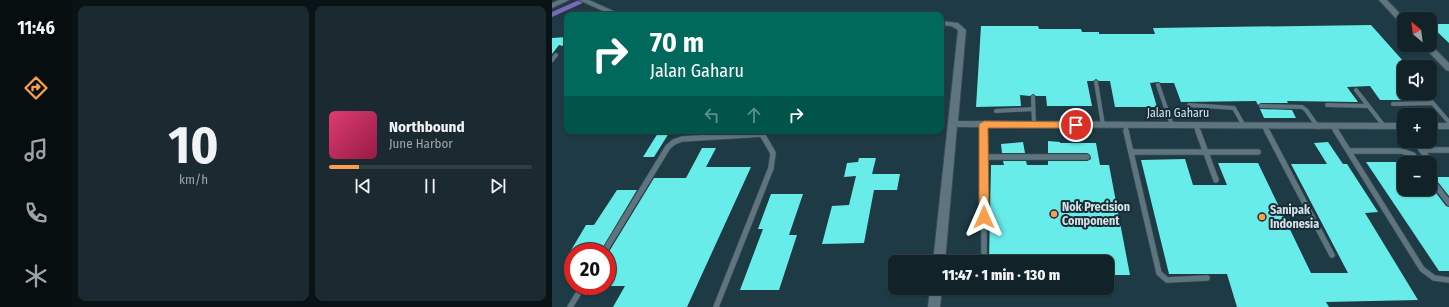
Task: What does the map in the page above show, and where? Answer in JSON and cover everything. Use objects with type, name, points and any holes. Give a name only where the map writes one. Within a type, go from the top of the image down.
[{"type":"street","points":[[552,4],[558,0]]},
{"type":"street","points":[[552,4],[565,0]]},
{"type":"street","points":[[583,0],[611,12]]},
{"type":"street","points":[[1383,0],[1397,15]]},
{"type":"street","points":[[940,255],[962,30],[953,23],[944,23]]},
{"type":"street","points":[[1433,52],[1449,68]]},
{"type":"street","name":"Jalan Gaharu","points":[[953,124],[1318,127],[1397,126]]},
{"type":"street","points":[[1437,126],[1449,126]]},
{"type":"street","points":[[934,307],[935,295]]},
{"type":"lane","points":[[552,60],[556,55]]},
{"type":"lane","points":[[1096,82],[1103,125]]},
{"type":"lane","points":[[1158,85],[1172,125]]},
{"type":"lane","points":[[1356,90],[1384,126]]},
{"type":"lane","points":[[1033,97],[1034,125]]},
{"type":"lane","points":[[1430,100],[1449,122]]},
{"type":"lane","points":[[1394,104],[1433,103]]},
{"type":"lane","points":[[1327,105],[1368,106]]},
{"type":"lane","points":[[1189,106],[1234,108],[1244,126]]},
{"type":"lane","points":[[1261,106],[1302,107],[1306,110],[1318,127]]},
{"type":"lane","points":[[996,111],[1033,109]]},
{"type":"lane","points":[[984,124],[984,255]]},
{"type":"lane","points":[[1125,125],[1159,274],[1167,280],[1207,278]]},
{"type":"lane","points":[[1196,126],[1216,180]]},
{"type":"lane","points":[[1264,126],[1332,255]]},
{"type":"lane","points":[[1333,127],[1350,151],[1422,268],[1440,281],[1449,280]]},
{"type":"lane","points":[[609,243],[668,147],[674,142],[751,134]]},
{"type":"lane","points":[[716,307],[771,168],[773,153],[764,134]]},
{"type":"lane","points":[[1350,151],[1402,150],[1413,156]]},
{"type":"lane","points":[[1422,150],[1449,150]]},
{"type":"lane","points":[[1422,150],[1426,156]]},
{"type":"lane","points":[[1131,152],[1258,152]]},
{"type":"lane","points":[[983,157],[1087,157]]},
{"type":"lane","points":[[1437,187],[1449,203]]},
{"type":"lane","points":[[570,307],[577,295]]},
{"type":"shaded area","points":[[552,0],[1449,0],[1449,307],[552,307]]},
{"type":"building","points":[[1437,24],[1449,24],[1449,43],[1437,32]]},
{"type":"building","points":[[1371,25],[1402,60],[1397,60],[1397,100],[1380,100],[1370,86],[1347,87],[1358,102],[1287,101],[1288,103],[1261,103],[1258,105],[1256,101],[1181,102],[1174,83],[1158,82],[1150,83],[1157,107],[1115,107],[1110,81],[1099,81],[1096,79],[1093,81],[1087,81],[1092,106],[1047,106],[1046,96],[1036,96],[1033,94],[1030,96],[1020,95],[1021,106],[976,107],[981,26],[1038,26],[1039,29],[1081,29],[1082,32],[1099,32],[1099,34],[1155,34],[1153,28]]},
{"type":"building","points":[[564,37],[564,46],[559,45],[552,54],[552,38]]},
{"type":"building","points":[[1260,109],[1292,110],[1296,118],[1264,118]]},
{"type":"building","points":[[657,134],[668,134],[654,157],[643,157]]},
{"type":"building","name":"Nok Precision Component","points":[[1048,141],[1060,143],[1096,143],[1100,165],[1109,165],[1130,275],[1114,275],[1114,255],[989,255],[991,165],[1004,165],[1003,161],[1026,161],[1027,165],[1048,165],[1048,161],[1087,161],[1091,159],[1090,155],[1087,153],[1048,153]]},
{"type":"building","points":[[1023,142],[1025,153],[1002,153],[1001,144]]},
{"type":"building","points":[[1328,142],[1343,164],[1347,164],[1378,212],[1365,213],[1418,300],[1326,302],[1329,307],[1237,307],[1227,274],[1169,274],[1141,160],[1185,159],[1193,185],[1227,185],[1218,163],[1258,163],[1311,273],[1348,273],[1291,164],[1327,164],[1314,143]]},
{"type":"building","points":[[702,148],[716,148],[706,167],[751,167],[687,307],[613,307],[625,286],[616,286],[616,243],[614,243],[654,178],[686,178]]},
{"type":"building","points":[[859,158],[876,158],[872,174],[900,174],[897,190],[874,190],[864,243],[822,244],[832,206],[849,205],[856,176],[844,177],[847,163],[858,162]]},
{"type":"building","points":[[1366,162],[1397,162],[1397,196],[1437,196],[1437,194],[1446,206],[1449,207],[1449,271],[1439,271]]},
{"type":"building","points":[[1437,177],[1449,177],[1449,196],[1437,181]]},
{"type":"building","points":[[617,190],[637,190],[605,243],[575,243],[586,225],[594,225]]},
{"type":"building","points":[[771,194],[803,194],[789,235],[797,235],[779,290],[740,290],[763,229],[758,229]]},
{"type":"waterway","points":[[552,15],[583,1]]},
{"type":"place","name":"Nok Precision Component","points":[[1054,214]]},
{"type":"place","name":"Sanipak Indonesia","points":[[1262,217]]},
{"type":"route","points":[[984,217],[984,124],[1076,125]]}]
